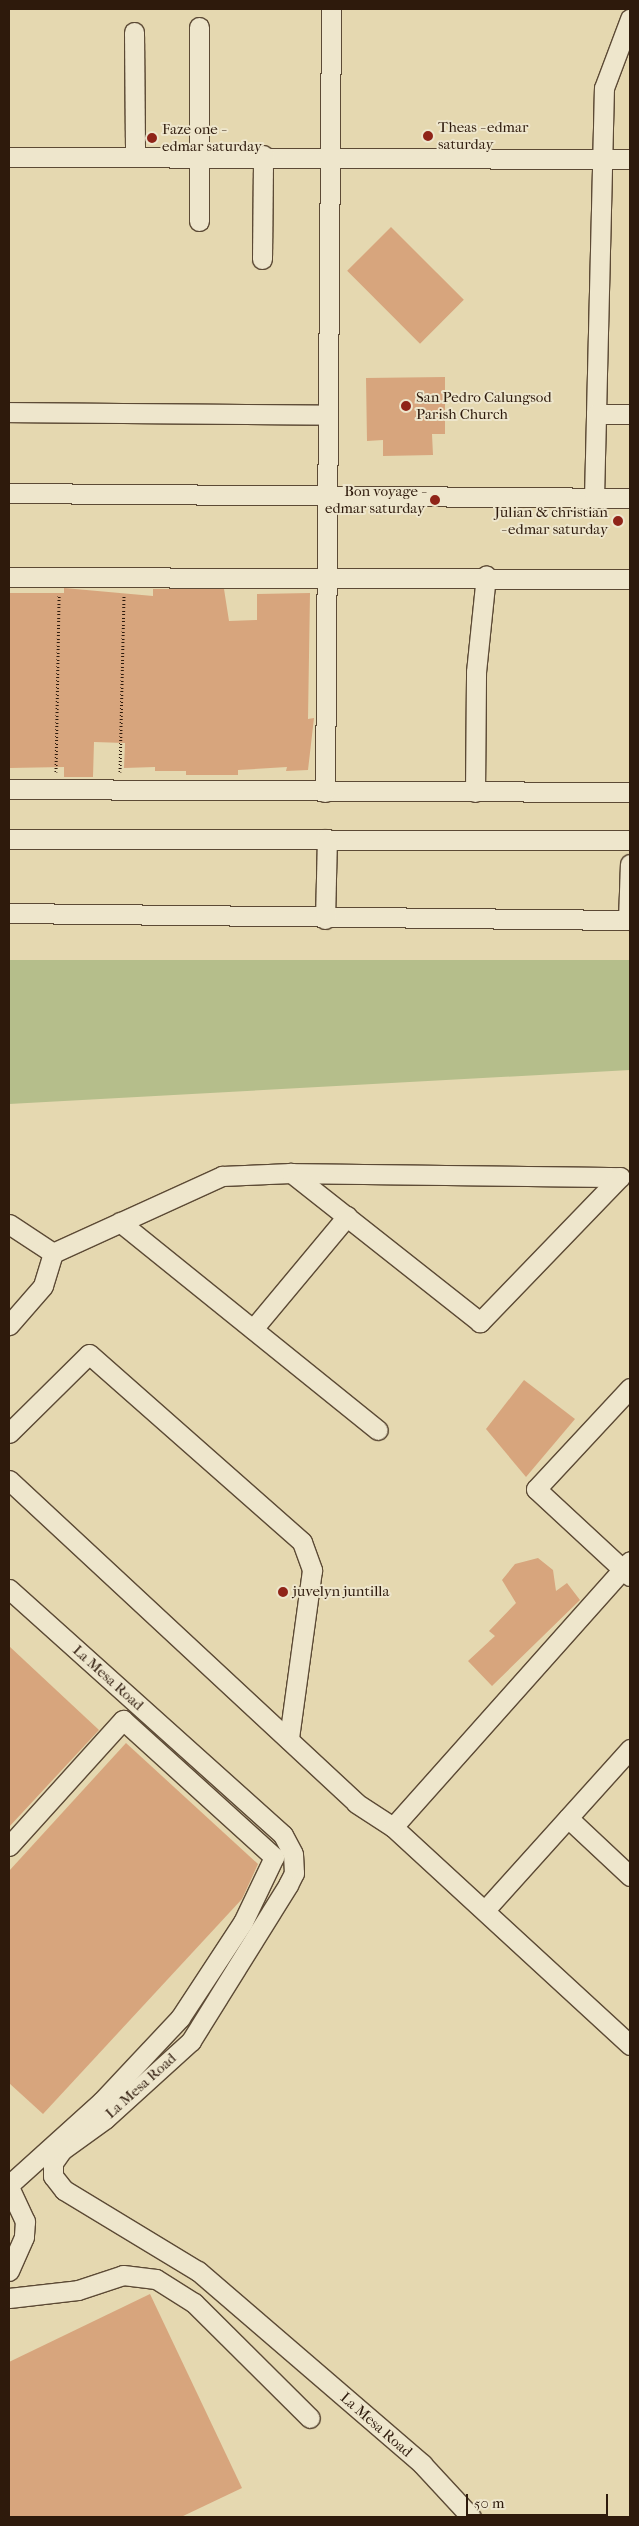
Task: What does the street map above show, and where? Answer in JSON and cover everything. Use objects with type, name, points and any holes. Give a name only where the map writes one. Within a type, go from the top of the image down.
[{"type":"street","points":[[325,792],[331,9]]},
{"type":"street","points":[[594,498],[600,159],[604,88],[630,19]]},
{"type":"street","points":[[199,27],[196,158],[199,221]]},
{"type":"street","points":[[134,32],[135,157]]},
{"type":"street","points":[[262,259],[263,156]]},
{"type":"street","points":[[9,157],[196,158],[329,156],[630,159]]},
{"type":"street","points":[[9,412],[328,415]]},
{"type":"street","points":[[596,414],[630,414]]},
{"type":"street","points":[[9,493],[630,498]]},
{"type":"street","points":[[475,792],[476,672],[486,576]]},
{"type":"street","points":[[9,577],[326,579],[486,576],[630,579]]},
{"type":"street","points":[[9,790],[630,792]]},
{"type":"street","points":[[9,839],[630,840]]},
{"type":"street","points":[[325,919],[327,840]]},
{"type":"street","points":[[9,913],[325,919],[629,920],[630,864]]},
{"type":"street","points":[[9,1325],[43,1286],[53,1253],[222,1176],[291,1173],[620,1177],[480,1322],[291,1173]]},
{"type":"street","points":[[252,1329],[347,1216]]},
{"type":"street","points":[[120,1222],[378,1430]]},
{"type":"street","points":[[9,1224],[53,1253]]},
{"type":"street","points":[[9,1433],[89,1354],[302,1542],[312,1570],[289,1739]]},
{"type":"street","points":[[393,1827],[628,1569],[536,1489],[630,1388]]},
{"type":"street","points":[[9,1480],[356,1803],[393,1827],[630,2045]]},
{"type":"street","name":"La Mesa Road","points":[[9,1589],[282,1835],[293,1854],[294,1873],[288,1885],[191,2041],[105,2120],[62,2150],[53,2163],[53,2176],[64,2190],[198,2271],[422,2464],[472,2517]]},
{"type":"street","points":[[9,1846],[123,1720],[274,1857],[243,1922],[180,2018],[102,2101],[9,2186],[25,2221],[24,2237],[9,2270]]},
{"type":"street","points":[[485,1910],[630,1749]]},
{"type":"street","points":[[568,1818],[630,1876]]},
{"type":"street","points":[[9,2298],[78,2290],[123,2274],[156,2279],[194,2303],[310,2418]]},
{"type":"path","points":[[56,790],[60,577]]},
{"type":"path","points":[[120,790],[124,578]]},
{"type":"green space","points":[[9,960],[630,960],[630,1070],[9,1104]]},
{"type":"building","points":[[391,227],[464,300],[420,344],[347,271]]},
{"type":"building","name":"San Pedro Calungsod Parish Church","points":[[445,377],[445,434],[432,434],[433,455],[383,456],[383,440],[367,441],[366,378]]},
{"type":"building","points":[[64,588],[153,596],[153,589],[224,589],[229,621],[257,620],[257,594],[310,593],[308,719],[314,718],[308,770],[286,771],[287,767],[238,770],[238,775],[186,775],[186,771],[155,771],[155,767],[124,768],[125,743],[94,742],[93,777],[64,777],[64,767],[9,768],[9,593],[64,593]]},
{"type":"building","points":[[524,1380],[575,1419],[526,1477],[486,1429]]},
{"type":"building","points":[[538,1558],[553,1570],[556,1591],[567,1583],[580,1600],[492,1686],[468,1661],[495,1636],[489,1631],[516,1603],[502,1580],[515,1564]]},
{"type":"building","points":[[9,1646],[99,1730],[9,1827]]},
{"type":"building","points":[[126,1743],[258,1864],[242,1899],[43,2114],[9,2083],[9,1871]]},
{"type":"building","points":[[150,2294],[242,2488],[181,2517],[9,2517],[9,2362]]},
{"type":"place","name":"Theas - edmar saturday","points":[[428,136]]},
{"type":"place","name":"Faze one - edmar saturday","points":[[152,138]]},
{"type":"place","name":"San Pedro Calungsod Parish Church","points":[[406,406]]},
{"type":"place","name":"Bon voyage - edmar saturday","points":[[435,500]]},
{"type":"place","name":"Julian & christian - edmar saturday","points":[[618,521]]},
{"type":"place","name":"juvelyn juntilla","points":[[283,1592]]}]
